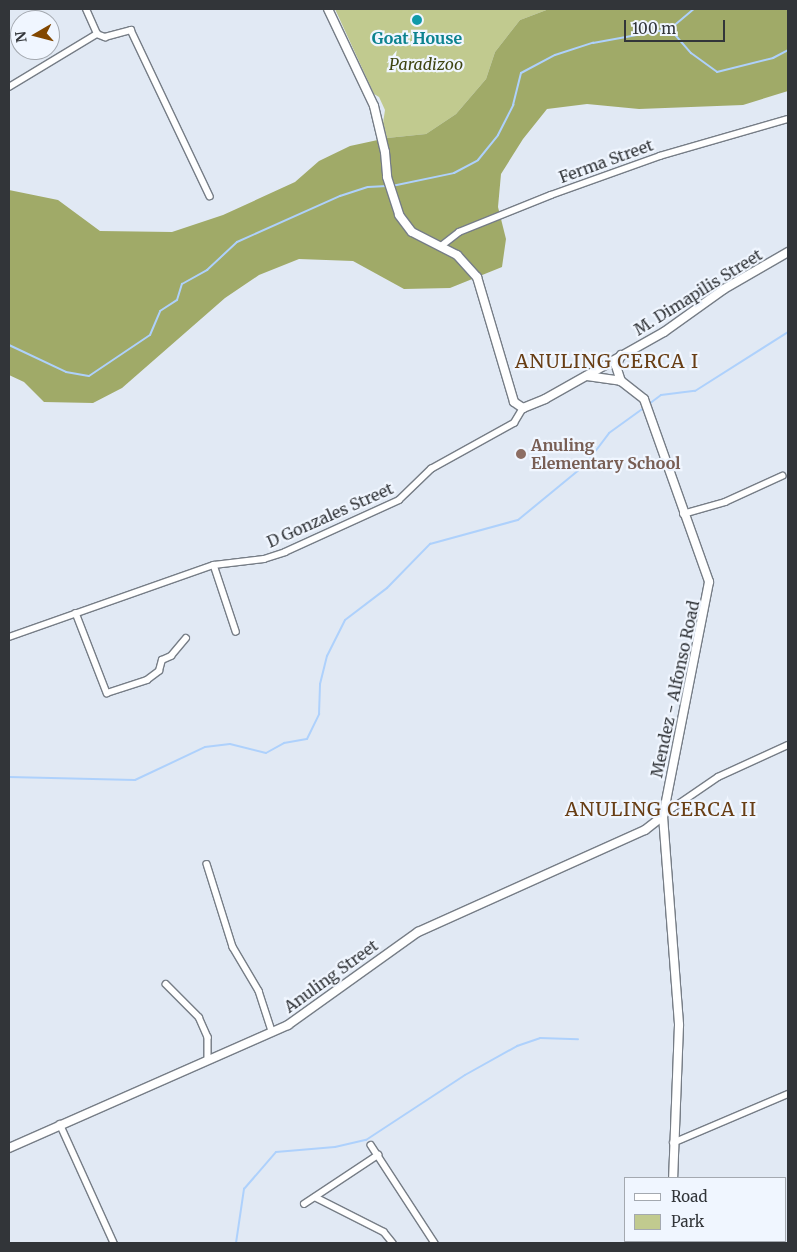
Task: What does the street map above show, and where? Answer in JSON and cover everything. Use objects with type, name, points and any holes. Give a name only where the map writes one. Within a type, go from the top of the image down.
[{"type":"main road","points":[[328,9],[374,106],[385,152],[387,176],[393,200],[405,225],[440,247],[457,255],[477,277],[514,402],[523,408]]},
{"type":"main road","name":"M. Dimapilis Street","points":[[523,408],[588,376],[621,354],[664,332],[724,289],[788,252]]},
{"type":"main road","points":[[588,376],[621,380],[616,366],[621,354]]},
{"type":"main road","name":"Mendez - Alfonso Road","points":[[621,380],[644,399],[684,514],[707,572],[708,593],[663,816],[674,934],[679,1024],[673,1177]]},
{"type":"main road","name":"Anuling Street","points":[[9,1148],[272,1031],[308,1011],[418,932],[656,825],[663,816]]},
{"type":"street","points":[[86,9],[97,34],[105,38],[130,30],[210,196]]},
{"type":"street","points":[[9,87],[97,34]]},
{"type":"street","name":"Ferma Street","points":[[440,247],[460,232],[551,196],[669,154],[788,119]]},
{"type":"street","name":"D Gonzales Street","points":[[9,637],[214,565],[271,558],[400,500],[431,469],[514,423],[523,408]]},
{"type":"street","points":[[684,514],[724,502],[782,476]]},
{"type":"street","points":[[214,565],[236,630]]},
{"type":"street","points":[[76,614],[107,693],[147,680],[158,671],[162,660],[171,656],[186,638]]},
{"type":"street","points":[[663,816],[718,777],[788,746]]},
{"type":"street","points":[[207,864],[233,947],[259,991],[272,1031]]},
{"type":"street","points":[[166,984],[198,1018],[208,1037],[208,1058]]},
{"type":"street","points":[[673,1144],[788,1094]]},
{"type":"street","points":[[60,1124],[114,1243]]},
{"type":"street","points":[[371,1145],[435,1243]]},
{"type":"street","points":[[304,1204],[378,1155]]},
{"type":"street","points":[[315,1197],[384,1232],[393,1243]]},
{"type":"green space","name":"Paradizoo","points":[[335,9],[549,9],[520,20],[495,52],[486,79],[456,114],[426,134],[387,138],[383,123],[385,110],[379,97],[374,94]]},
{"type":"green space","points":[[549,9],[788,9],[788,91],[743,105],[639,109],[587,104],[547,109],[523,139],[501,174],[498,207],[506,239],[502,267],[450,288],[404,289],[353,261],[299,259],[259,275],[225,298],[122,388],[93,403],[44,402],[24,382],[9,375],[9,190],[58,200],[100,231],[172,232],[223,215],[295,182],[319,161],[350,146],[387,138],[426,134],[456,114],[486,79],[495,52],[520,20]]},
{"type":"waterway","points":[[392,186],[454,173],[478,160],[498,135],[513,105],[521,73],[555,55],[593,43],[670,29],[694,9]]},
{"type":"waterway","points":[[670,29],[691,53],[717,72],[773,58],[788,50]]},
{"type":"waterway","points":[[9,345],[66,372],[89,376],[150,335],[160,311],[177,300],[182,284],[207,270],[237,242],[340,196],[368,187],[387,186]]},
{"type":"waterway","points":[[649,404],[661,395],[695,391],[788,332]]},
{"type":"waterway","points":[[9,777],[135,780],[205,747],[230,744],[266,753],[284,743],[307,739],[319,714],[320,684],[327,656],[345,620],[387,588],[430,544],[518,520],[585,465],[609,433],[645,407]]},
{"type":"waterway","points":[[236,1243],[244,1189],[276,1152],[335,1147],[366,1140],[465,1075],[517,1046],[540,1038],[578,1039]]},
{"type":"place","name":"Goat House","points":[[417,20]]},
{"type":"place","name":"Anuling Elementary School","points":[[521,454]]},
{"type":"district","name":"ANULING CERCA I","points":[[607,362]]},
{"type":"district","name":"ANULING CERCA II","points":[[661,810]]}]
